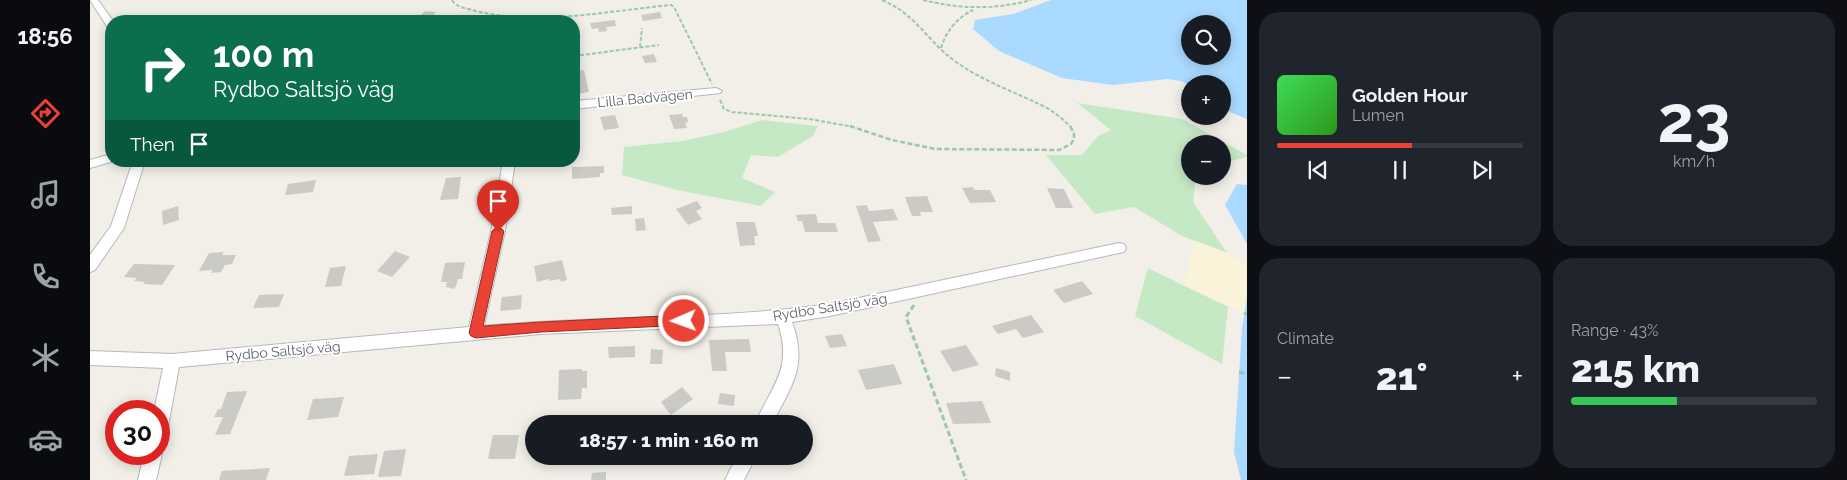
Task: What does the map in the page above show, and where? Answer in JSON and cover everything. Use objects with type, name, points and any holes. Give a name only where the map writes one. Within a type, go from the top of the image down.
[{"type":"street","points":[[93,0],[105,17]]},
{"type":"street","name":"Lilla Badvägen","points":[[580,103],[716,91]]},
{"type":"street","points":[[90,164],[105,160]]},
{"type":"street","points":[[90,266],[117,228],[137,167]]},
{"type":"street","points":[[476,333],[498,231],[508,167]]},
{"type":"street","name":"Rydbo Saltsjö väg","points":[[90,358],[172,361],[575,325],[783,316],[830,310],[1119,248]]},
{"type":"street","points":[[768,415],[779,392],[791,360],[792,347],[783,316]]},
{"type":"street","points":[[164,400],[172,361]]},
{"type":"street","points":[[148,480],[151,465]]},
{"type":"street","points":[[734,480],[742,465]]},
{"type":"path","points":[[452,0],[458,6],[494,15]]},
{"type":"path","points":[[577,15],[671,5],[674,7],[724,109],[732,112],[841,124],[922,148],[1059,150],[1072,144],[1075,137],[1074,131],[1063,118],[979,76],[946,54],[903,11],[882,0]]},
{"type":"path","points":[[923,0],[947,6],[974,9],[1008,6],[1032,0]]},
{"type":"path","points":[[941,48],[957,21],[963,14],[974,9]]},
{"type":"path","points":[[640,47],[642,28]]},
{"type":"path","points":[[580,55],[659,45]]},
{"type":"path","points":[[923,290],[906,317],[966,480]]},
{"type":"path","points":[[1239,372],[1247,374]]},
{"type":"green space","points":[[1077,103],[1181,119],[1181,125],[1193,125],[1211,135],[1181,135],[1181,185],[1195,185],[1193,202],[1227,253],[1182,236],[1134,207],[1095,214],[1046,155],[1082,155],[1098,136],[1111,130]]},
{"type":"green space","points":[[762,120],[818,126],[813,136],[778,157],[751,155],[742,178],[775,192],[761,206],[677,190],[622,175],[624,147],[682,141],[724,132]]},
{"type":"green space","points":[[1231,146],[1247,155],[1247,157],[1231,161]]},
{"type":"green space","points":[[1148,268],[1228,307],[1222,364],[1135,316]]},
{"type":"sand","points":[[1196,241],[1227,253],[1247,265],[1247,296],[1244,313],[1183,285]]},
{"type":"water","points":[[1051,0],[1247,0],[1247,119],[1231,112],[1231,75],[1181,75],[1181,81],[1167,79],[1113,85],[1062,78],[999,51],[973,29],[975,20],[1013,14]]},
{"type":"water","points":[[1237,184],[1247,185],[1247,244],[1225,205]]},
{"type":"water","points":[[1247,296],[1247,480],[1241,480],[1234,452],[1242,329]]},
{"type":"building","points":[[425,11],[436,12],[434,15],[421,15]]},
{"type":"building","points":[[660,12],[662,18],[643,21],[641,15]]},
{"type":"building","points":[[615,20],[616,26],[606,27],[607,31],[599,32],[598,28],[592,29],[590,23]]},
{"type":"building","points":[[654,54],[657,62],[645,63],[642,56]]},
{"type":"building","points":[[580,70],[584,70],[589,92],[580,93]]},
{"type":"building","points":[[682,114],[683,117],[687,117],[688,122],[685,123],[687,128],[674,129],[669,115]]},
{"type":"building","points":[[615,115],[619,128],[604,130],[600,117]]},
{"type":"building","points":[[604,166],[604,173],[600,173],[600,177],[572,179],[572,167]]},
{"type":"building","points":[[461,177],[458,199],[440,200],[446,178]]},
{"type":"building","points":[[316,180],[313,192],[285,195],[288,184]]},
{"type":"building","points":[[973,187],[974,190],[990,190],[996,202],[970,203],[962,188]]},
{"type":"building","points":[[1047,188],[1064,189],[1073,208],[1056,208]]},
{"type":"building","points":[[927,196],[933,212],[920,212],[921,216],[912,216],[905,197]]},
{"type":"building","points":[[697,201],[702,208],[696,211],[702,219],[688,225],[676,209]]},
{"type":"building","points":[[867,205],[869,211],[893,209],[898,220],[873,222],[881,241],[868,242],[856,206]]},
{"type":"building","points":[[178,206],[179,220],[163,225],[162,211]]},
{"type":"building","points":[[632,206],[632,214],[612,215],[611,208]]},
{"type":"building","points":[[816,214],[818,223],[835,223],[838,232],[805,232],[802,221],[798,221],[796,215]]},
{"type":"building","points":[[644,218],[646,230],[636,231],[635,219]]},
{"type":"building","points":[[736,222],[755,222],[758,236],[754,236],[755,245],[740,246]]},
{"type":"building","points":[[395,251],[410,257],[392,277],[377,271]]},
{"type":"building","points":[[224,252],[222,255],[236,255],[232,264],[225,265],[221,272],[211,273],[213,270],[199,271],[209,253]]},
{"type":"building","points":[[562,260],[567,280],[561,282],[560,279],[549,281],[549,279],[537,282],[534,266]]},
{"type":"building","points":[[465,262],[462,279],[458,279],[454,289],[446,287],[447,282],[441,282],[445,263]]},
{"type":"building","points":[[134,264],[175,265],[162,285],[143,284],[145,282],[134,281],[137,278],[124,277]]},
{"type":"building","points":[[346,266],[341,286],[325,287],[330,268]]},
{"type":"building","points":[[1082,281],[1093,294],[1064,303],[1053,290]]},
{"type":"building","points":[[284,294],[279,307],[253,308],[259,295]]},
{"type":"building","points":[[522,295],[521,309],[500,311],[502,297]]},
{"type":"building","points":[[1031,315],[1044,332],[1023,338],[1016,329],[998,334],[992,326]]},
{"type":"building","points":[[842,334],[847,346],[830,348],[825,336]]},
{"type":"building","points":[[749,339],[751,352],[725,352],[727,371],[712,371],[709,340]]},
{"type":"building","points":[[966,345],[979,365],[953,372],[940,351]]},
{"type":"building","points":[[635,346],[635,357],[609,358],[608,347]]},
{"type":"building","points":[[651,349],[663,350],[662,364],[650,364]]},
{"type":"building","points":[[894,364],[902,384],[866,390],[858,370]]},
{"type":"building","points":[[996,368],[1010,372],[1010,381],[995,376]]},
{"type":"building","points":[[582,369],[582,371],[587,371],[587,388],[582,388],[581,399],[558,400],[559,370]]},
{"type":"building","points":[[682,387],[693,399],[671,415],[661,402]]},
{"type":"building","points":[[247,391],[230,434],[215,435],[223,417],[214,417],[218,409],[221,409],[227,392]]},
{"type":"building","points":[[720,393],[735,395],[734,406],[718,404]]},
{"type":"building","points":[[344,397],[338,417],[307,420],[313,399]]},
{"type":"building","points":[[982,401],[991,423],[953,424],[946,403]]},
{"type":"building","points":[[493,435],[519,435],[515,459],[488,459]]},
{"type":"building","points":[[406,449],[401,476],[378,477],[384,451]]},
{"type":"building","points":[[378,454],[374,474],[344,476],[349,456]]},
{"type":"building","points":[[270,468],[266,480],[219,480],[222,471]]},
{"type":"building","points":[[606,472],[606,480],[591,480],[592,473]]},
{"type":"route","points":[[498,231],[476,333],[592,324],[684,321]]}]
